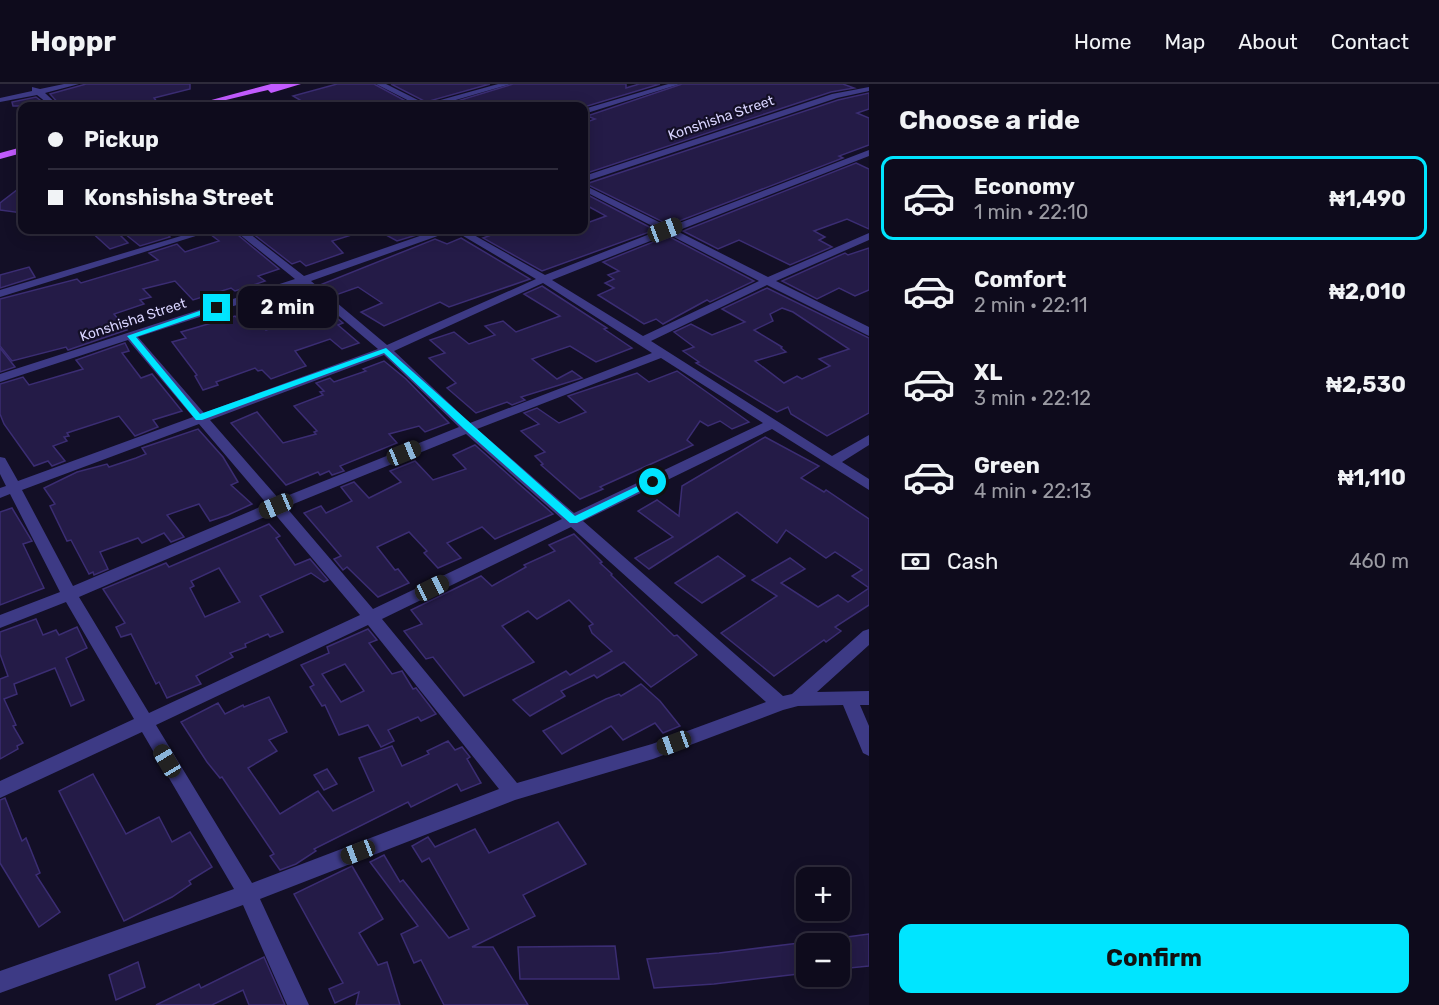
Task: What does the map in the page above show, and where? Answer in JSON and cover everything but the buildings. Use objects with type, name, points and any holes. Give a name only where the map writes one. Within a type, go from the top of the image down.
[{"type":"main road","points":[[207,102],[262,86],[280,84]]},
{"type":"main road","points":[[229,102],[297,84]]},
{"type":"main road","points":[[0,156],[18,151]]},
{"type":"main road","points":[[0,162],[18,157]]},
{"type":"street","points":[[29,84],[50,102]]},
{"type":"street","points":[[0,100],[75,84]]},
{"type":"street","points":[[380,84],[418,102]]},
{"type":"street","points":[[441,102],[507,84]]},
{"type":"street","points":[[588,111],[676,84]]},
{"type":"street","name":"Konshisha Street","points":[[588,178],[834,96],[869,89]]},
{"type":"street","points":[[7,490],[386,350],[544,279],[665,230],[869,153]]},
{"type":"street","points":[[588,190],[869,332]]},
{"type":"street","points":[[0,294],[197,234]]},
{"type":"street","points":[[244,234],[303,279],[386,350],[467,427],[789,701]]},
{"type":"street","name":"Konshisha Street","points":[[0,378],[433,234]]},
{"type":"street","points":[[465,234],[544,279],[869,485]]},
{"type":"street","points":[[642,341],[769,280],[869,236]]},
{"type":"street","points":[[131,336],[371,617],[513,792]]},
{"type":"street","points":[[0,622],[70,595],[467,427],[661,354]]},
{"type":"street","points":[[0,790],[371,617],[772,424]]},
{"type":"street","points":[[832,462],[869,438]]},
{"type":"street","points":[[0,461],[7,490],[248,894],[298,1005]]},
{"type":"street","points":[[789,701],[869,635]]},
{"type":"street","points":[[848,697],[869,748]]},
{"type":"street","points":[[0,982],[248,894],[513,792],[653,751],[789,701],[869,698]]},
{"type":"route","points":[[217,308],[131,336],[199,418],[386,350],[467,427],[574,520],[653,482]]}]
